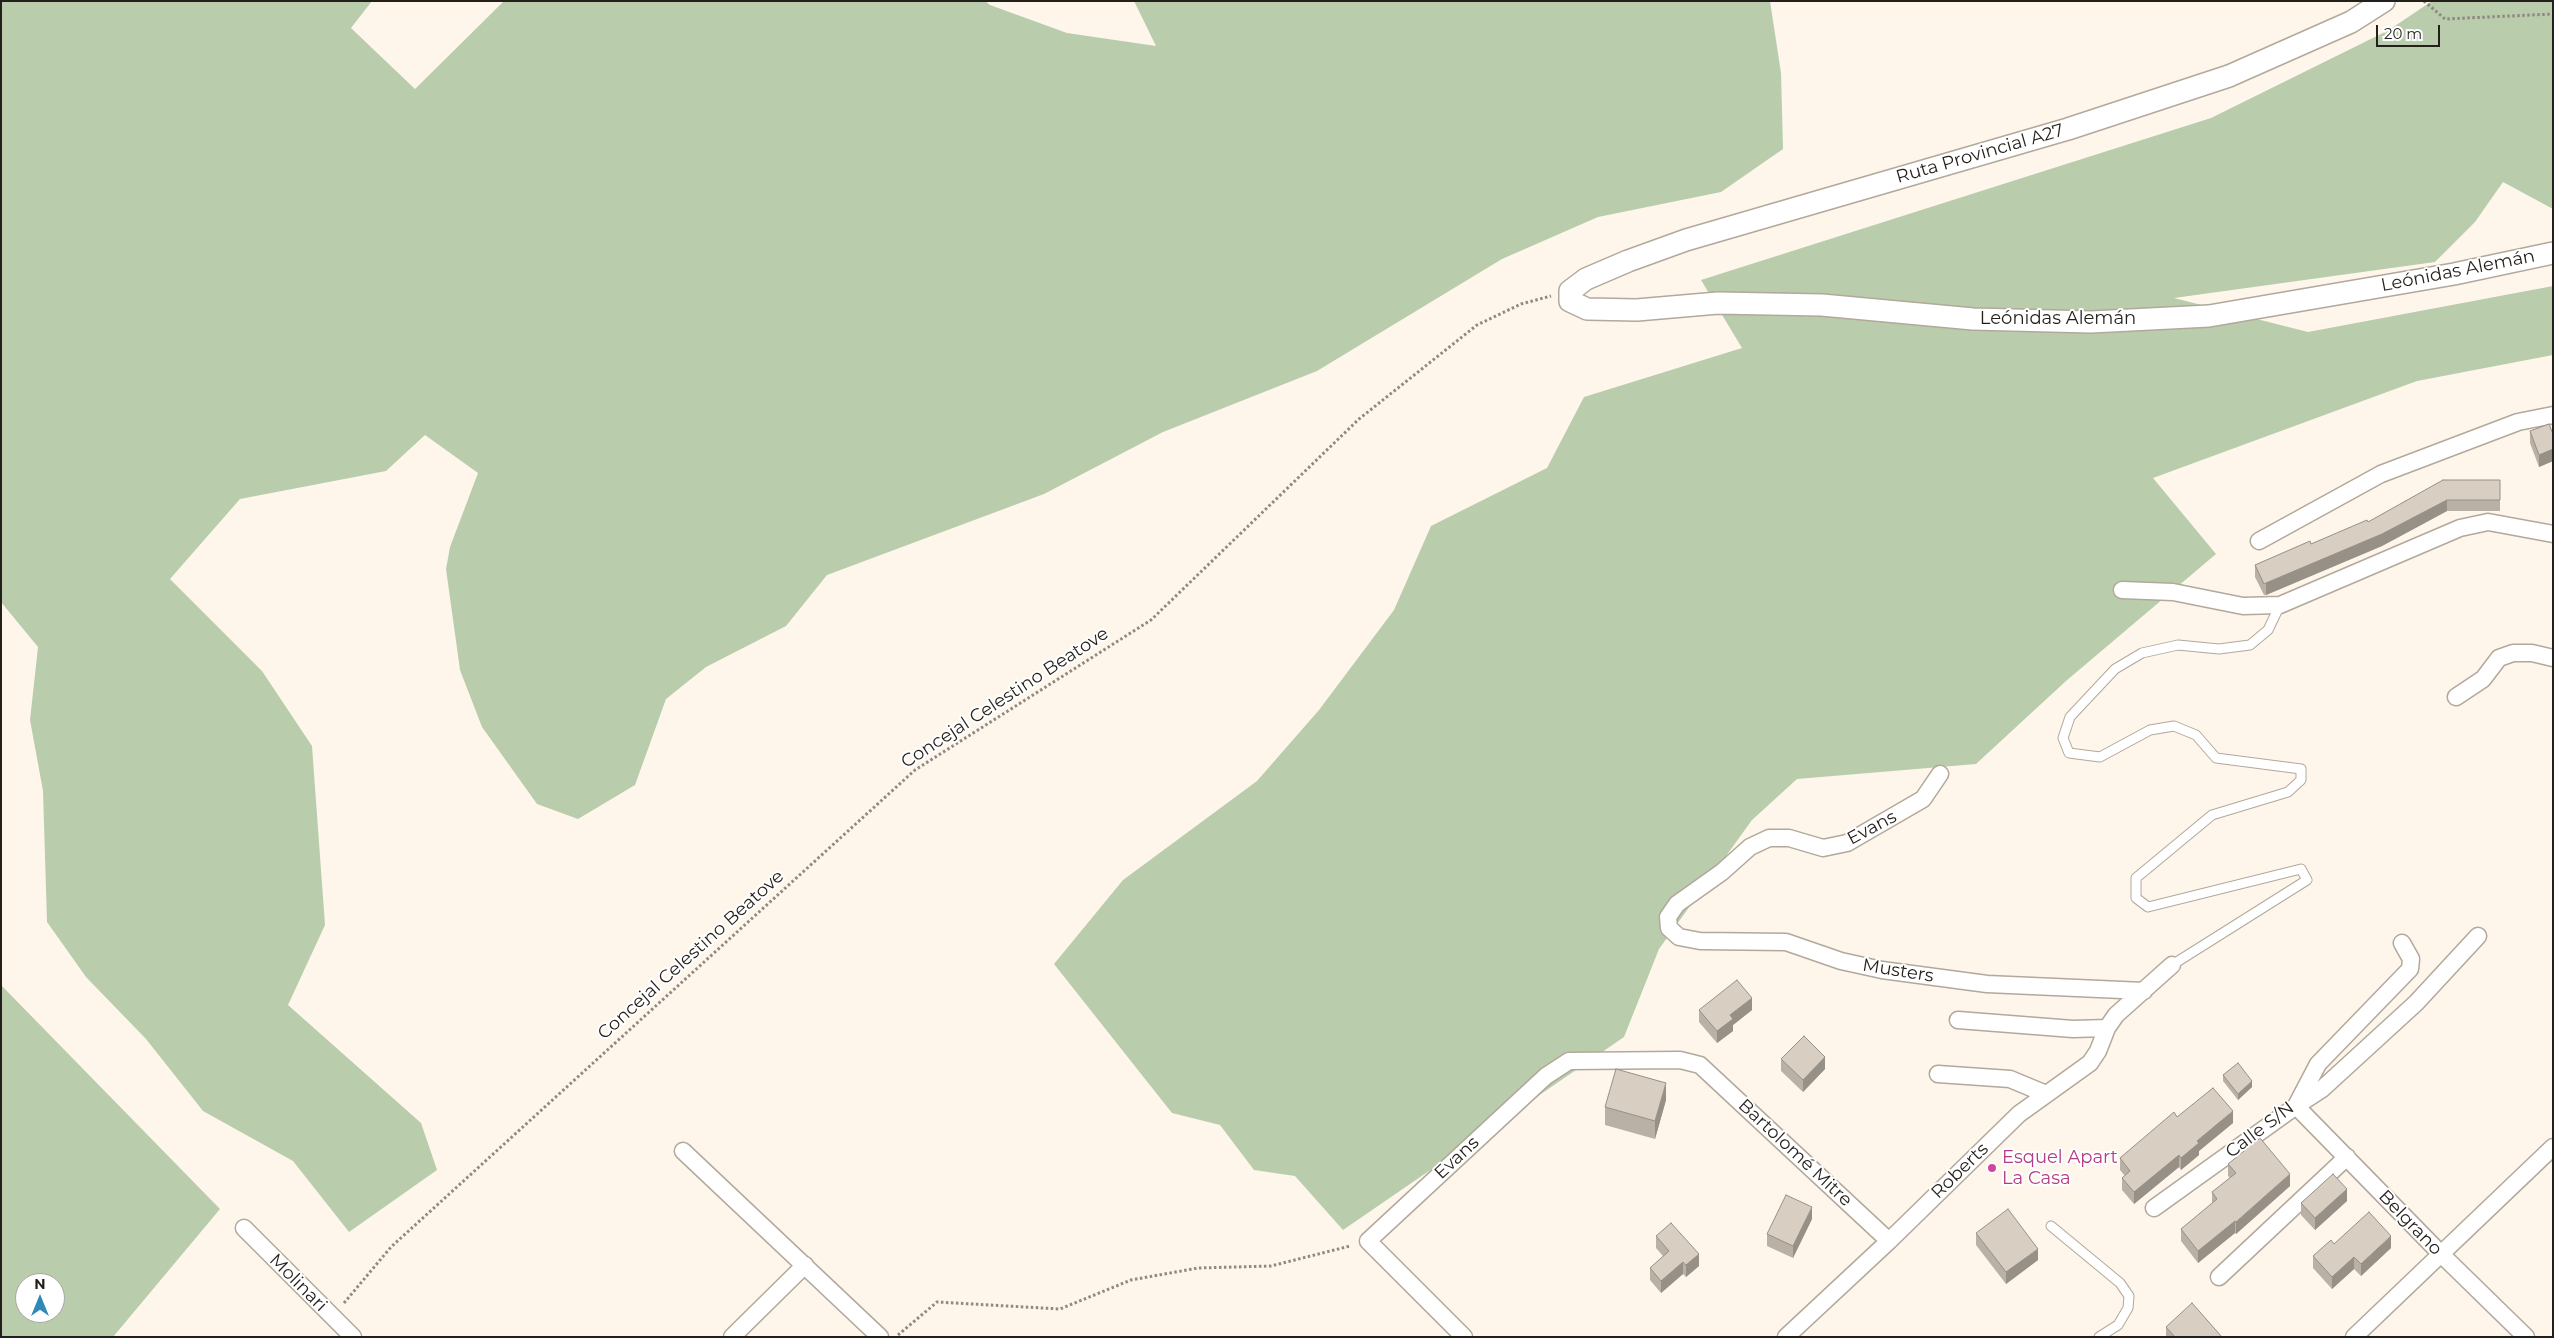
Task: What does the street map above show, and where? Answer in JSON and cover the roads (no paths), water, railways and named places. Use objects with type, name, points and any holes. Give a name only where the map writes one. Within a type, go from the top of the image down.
[{"type":"street","name":"Ruta Provincial A27","points":[[1570,291],[1586,280],[1603,272],[1686,240],[2058,132],[2230,76],[2352,22],[2384,1]]},
{"type":"street","name":"Leónidas Alemán","points":[[1570,291],[1570,301],[1587,309],[1637,310],[1718,302],[1822,305],[1973,319],[2091,322],[2209,316],[2454,274],[2553,253]]},
{"type":"street","points":[[2259,541],[2381,474],[2518,422],[2553,415]]},
{"type":"street","points":[[2122,590],[2173,592],[2242,606],[2280,604],[2460,528],[2488,522],[2553,534]]},
{"type":"street","points":[[2456,697],[2483,679],[2499,658],[2513,652],[2532,653],[2553,658]]},
{"type":"street","name":"Evans","points":[[1668,917],[1677,904],[1722,872],[1750,847],[1769,838],[1789,838],[1823,848],[1847,843],[1923,799],[1940,774]]},
{"type":"street","name":"Musters","points":[[1668,917],[1670,928],[1679,937],[1700,941],[1786,942],[1840,961],[1882,970],[1987,984],[2144,992]]},
{"type":"street","points":[[2296,1106],[2322,1089],[2416,1002],[2478,936]]},
{"type":"street","name":"Calle S/N","points":[[2154,1208],[2296,1106],[2318,1064],[2410,969],[2411,959],[2402,943]]},
{"type":"street","name":"Roberts","points":[[1786,1337],[1889,1241],[2019,1114],[2090,1063],[2098,1051],[2107,1028],[2116,1015],[2172,965]]},
{"type":"street","points":[[1958,1020],[2073,1029],[2107,1028]]},
{"type":"street","name":"Evans","points":[[1464,1337],[1368,1241],[1546,1076],[1569,1061],[1680,1060],[1700,1065]]},
{"type":"street","name":"Bartolomé Mitre","points":[[1700,1065],[1889,1241]]},
{"type":"street","points":[[1938,1074],[2010,1079],[2046,1094]]},
{"type":"street","name":"Belgrano","points":[[2296,1106],[2440,1254],[2526,1337]]},
{"type":"street","points":[[2354,1337],[2553,1147]]},
{"type":"street","points":[[683,1151],[880,1337]]},
{"type":"street","points":[[2219,1277],[2347,1157]]},
{"type":"street","name":"Molinari","points":[[244,1228],[353,1337]]},
{"type":"street","points":[[732,1337],[805,1265]]},
{"type":"lane","points":[[2172,965],[2307,880],[2301,869],[2148,907],[2136,898],[2136,878],[2212,815],[2288,792],[2301,780],[2301,769],[2216,758],[2196,735],[2174,726],[2150,730],[2100,757],[2069,753],[2063,738],[2070,717],[2115,668],[2142,653],[2178,645],[2219,649],[2250,645],[2268,630],[2280,604]]},
{"type":"lane","points":[[2051,1226],[2120,1283],[2129,1296],[2128,1308],[2118,1325],[2098,1337]]},
{"type":"place","name":"Esquel Apart La Casa","points":[[1992,1168]]}]
